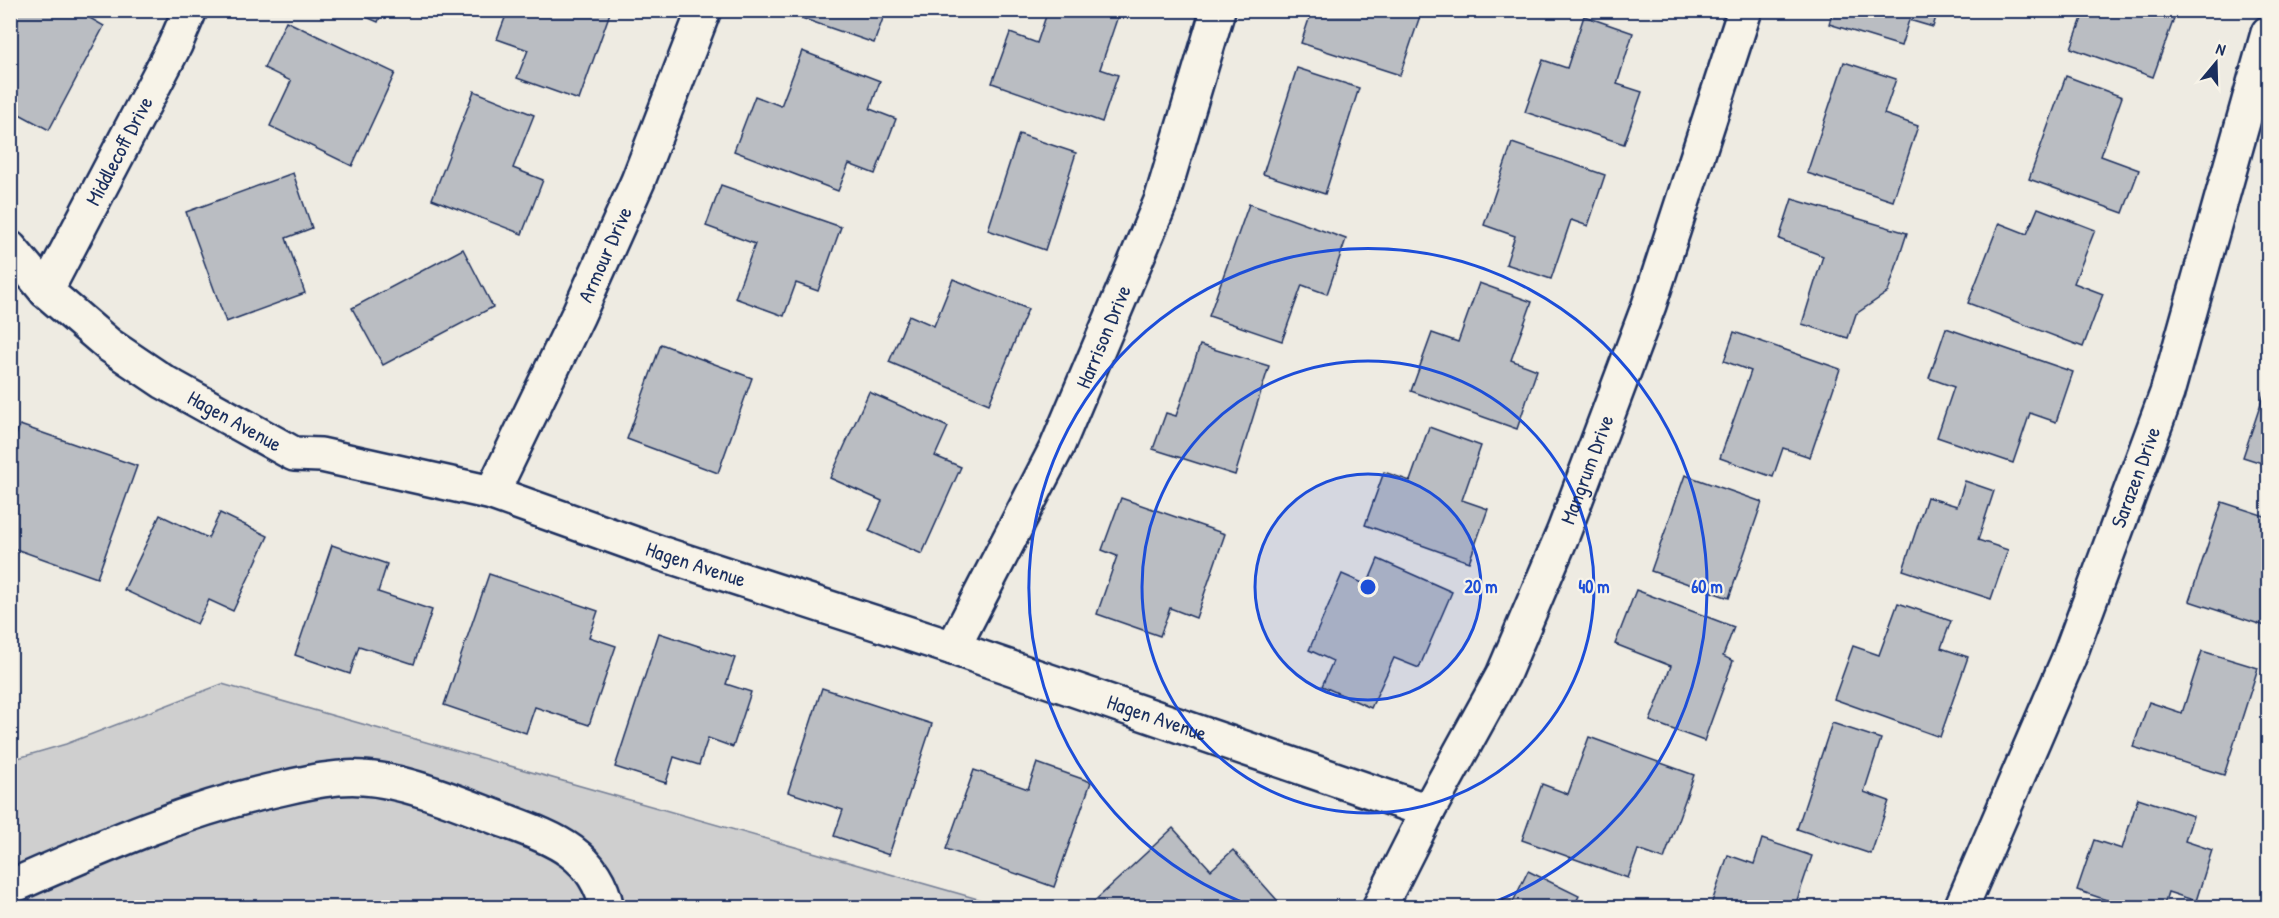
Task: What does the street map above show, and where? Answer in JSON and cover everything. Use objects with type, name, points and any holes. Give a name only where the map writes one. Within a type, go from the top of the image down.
[{"type":"street","name":"Middlecoff Drive","points":[[46,291],[175,45],[190,10]]},
{"type":"street","name":"Armour Drive","points":[[492,492],[578,315],[638,181],[704,10]]},
{"type":"street","name":"Harrison Drive","points":[[953,648],[1057,447],[1156,212],[1218,10]]},
{"type":"street","name":"Mangrum Drive","points":[[1379,908],[1428,811],[1503,675],[1564,531],[1649,305],[1744,10]]},
{"type":"street","name":"Sarazen Drive","points":[[1961,908],[2068,660],[2167,393],[2268,33]]},
{"type":"street","name":"Hagen Avenue","points":[[10,248],[46,291],[108,345],[164,382],[294,454],[321,455],[492,492],[660,553],[953,648],[1428,811]]},
{"type":"street","points":[[10,887],[200,808],[246,794],[319,780],[364,778],[393,782],[554,840],[590,867],[604,892],[607,908]]},
{"type":"shaded area","points":[[222,684],[1006,907],[11,908],[11,760],[66,744]]},
{"type":"building","points":[[10,10],[76,10],[104,26],[49,130],[10,109]]},
{"type":"building","points":[[350,10],[383,10],[378,22]]},
{"type":"building","points":[[508,10],[611,10],[579,100],[517,78],[528,50],[497,39]]},
{"type":"building","points":[[788,10],[886,10],[874,43],[787,13]]},
{"type":"building","points":[[1048,10],[1112,10],[1119,13],[1100,69],[1118,75],[1102,122],[992,83],[1010,33],[1037,43]]},
{"type":"building","points":[[1312,10],[1422,10],[1400,75],[1301,43]]},
{"type":"building","points":[[1833,10],[1938,10],[1933,27],[1909,20],[1901,46],[1829,24]]},
{"type":"building","points":[[2085,10],[2177,10],[2153,77],[2071,48]]},
{"type":"building","points":[[1584,16],[1633,33],[1617,84],[1642,92],[1624,144],[1525,112],[1543,60],[1567,68]]},
{"type":"building","points":[[286,21],[395,73],[352,166],[270,126],[291,81],[264,68]]},
{"type":"building","points":[[802,51],[880,81],[870,109],[896,119],[875,174],[849,164],[838,191],[734,151],[755,96],[781,106]]},
{"type":"building","points":[[1844,62],[1896,79],[1884,114],[1918,126],[1893,201],[1807,173]]},
{"type":"building","points":[[1297,68],[1359,88],[1325,194],[1263,174]]},
{"type":"building","points":[[2066,76],[2122,97],[2101,156],[2139,170],[2123,213],[2029,179]]},
{"type":"building","points":[[474,91],[534,115],[513,168],[543,180],[522,234],[432,199]]},
{"type":"building","points":[[1019,134],[1076,153],[1045,250],[988,230]]},
{"type":"building","points":[[1512,143],[1605,175],[1588,226],[1571,220],[1551,279],[1506,264],[1515,236],[1484,225]]},
{"type":"building","points":[[293,173],[312,228],[286,238],[305,293],[226,322],[186,212]]},
{"type":"building","points":[[721,185],[841,227],[818,291],[796,283],[784,316],[735,298],[755,244],[706,226]]},
{"type":"building","points":[[1792,199],[1907,233],[1888,292],[1856,314],[1848,338],[1802,324],[1823,256],[1779,239]]},
{"type":"building","points":[[1249,204],[1346,239],[1327,294],[1302,285],[1282,341],[1209,316]]},
{"type":"building","points":[[2038,208],[2095,230],[2074,283],[2103,294],[2083,347],[1968,303],[1999,223],[2027,234]]},
{"type":"building","points":[[463,249],[493,307],[383,365],[352,308]]},
{"type":"building","points":[[953,279],[1028,309],[989,404],[889,362],[909,315],[934,326]]},
{"type":"building","points":[[1479,283],[1532,302],[1511,360],[1537,370],[1517,429],[1411,391],[1432,333],[1458,342]]},
{"type":"building","points":[[1946,328],[2073,372],[2056,422],[2030,413],[2013,463],[1937,437],[1954,387],[1929,378]]},
{"type":"building","points":[[1734,332],[1840,369],[1810,457],[1783,448],[1773,477],[1720,458],[1751,371],[1724,361]]},
{"type":"building","points":[[661,344],[752,378],[718,473],[627,439]]},
{"type":"building","points":[[1200,345],[1269,366],[1235,475],[1153,449],[1166,413],[1176,416]]},
{"type":"building","points":[[2268,382],[2268,465],[2243,457]]},
{"type":"building","points":[[869,392],[948,427],[935,456],[961,467],[922,554],[869,531],[882,501],[830,478]]},
{"type":"building","points":[[20,425],[137,466],[97,578],[10,547],[10,451]]},
{"type":"building","points":[[1429,427],[1481,446],[1462,500],[1488,509],[1469,562],[1365,525],[1384,472],[1410,481]]},
{"type":"building","points":[[1685,475],[1762,502],[1729,598],[1651,571]]},
{"type":"building","points":[[1965,481],[1994,491],[1978,540],[2008,550],[1991,599],[1903,570],[1927,497],[1957,506]]},
{"type":"building","points":[[1121,498],[1225,534],[1196,618],[1170,608],[1160,636],[1097,614],[1117,556],[1102,550]]},
{"type":"building","points":[[2222,502],[2268,517],[2268,627],[2189,601]]},
{"type":"building","points":[[220,513],[268,536],[233,611],[209,600],[197,624],[124,590],[160,515],[208,538]]},
{"type":"building","points":[[332,545],[387,564],[378,592],[432,610],[414,664],[359,646],[350,674],[295,655]]},
{"type":"building","points":[[1378,559],[1452,592],[1419,668],[1394,658],[1371,708],[1322,686],[1333,661],[1309,650],[1342,574],[1367,585]]},
{"type":"building","points":[[489,574],[598,611],[589,637],[616,646],[589,725],[535,707],[526,733],[444,705]]},
{"type":"building","points":[[1636,590],[1734,627],[1723,656],[1733,661],[1704,741],[1650,721],[1671,666],[1615,644]]},
{"type":"building","points":[[1898,603],[1951,621],[1941,648],[1968,657],[1940,737],[1834,699],[1853,646],[1879,655]]},
{"type":"building","points":[[659,633],[735,658],[726,684],[751,692],[733,747],[708,738],[699,765],[674,757],[666,783],[615,767]]},
{"type":"building","points":[[2202,651],[2258,668],[2224,775],[2133,747],[2149,702],[2182,713]]},
{"type":"building","points":[[822,688],[932,724],[889,855],[834,836],[843,810],[788,792]]},
{"type":"building","points":[[1832,723],[1881,739],[1864,792],[1889,801],[1871,854],[1797,829]]},
{"type":"building","points":[[1589,737],[1694,775],[1664,859],[1638,850],[1628,878],[1522,840],[1542,784],[1568,794]]},
{"type":"building","points":[[1037,763],[1091,782],[1054,887],[946,849],[974,770],[1028,789]]},
{"type":"building","points":[[2138,798],[2193,816],[2185,841],[2212,850],[2196,901],[2168,892],[2163,908],[2130,908],[2077,890],[2094,840],[2122,849]]},
{"type":"building","points":[[1173,828],[1211,870],[1233,850],[1284,908],[1087,908]]},
{"type":"building","points":[[1762,839],[1812,856],[1795,906],[1801,908],[1718,908],[1711,905],[1728,855],[1754,864]]},
{"type":"building","points":[[1528,871],[1579,896],[1573,908],[1510,908]]}]
